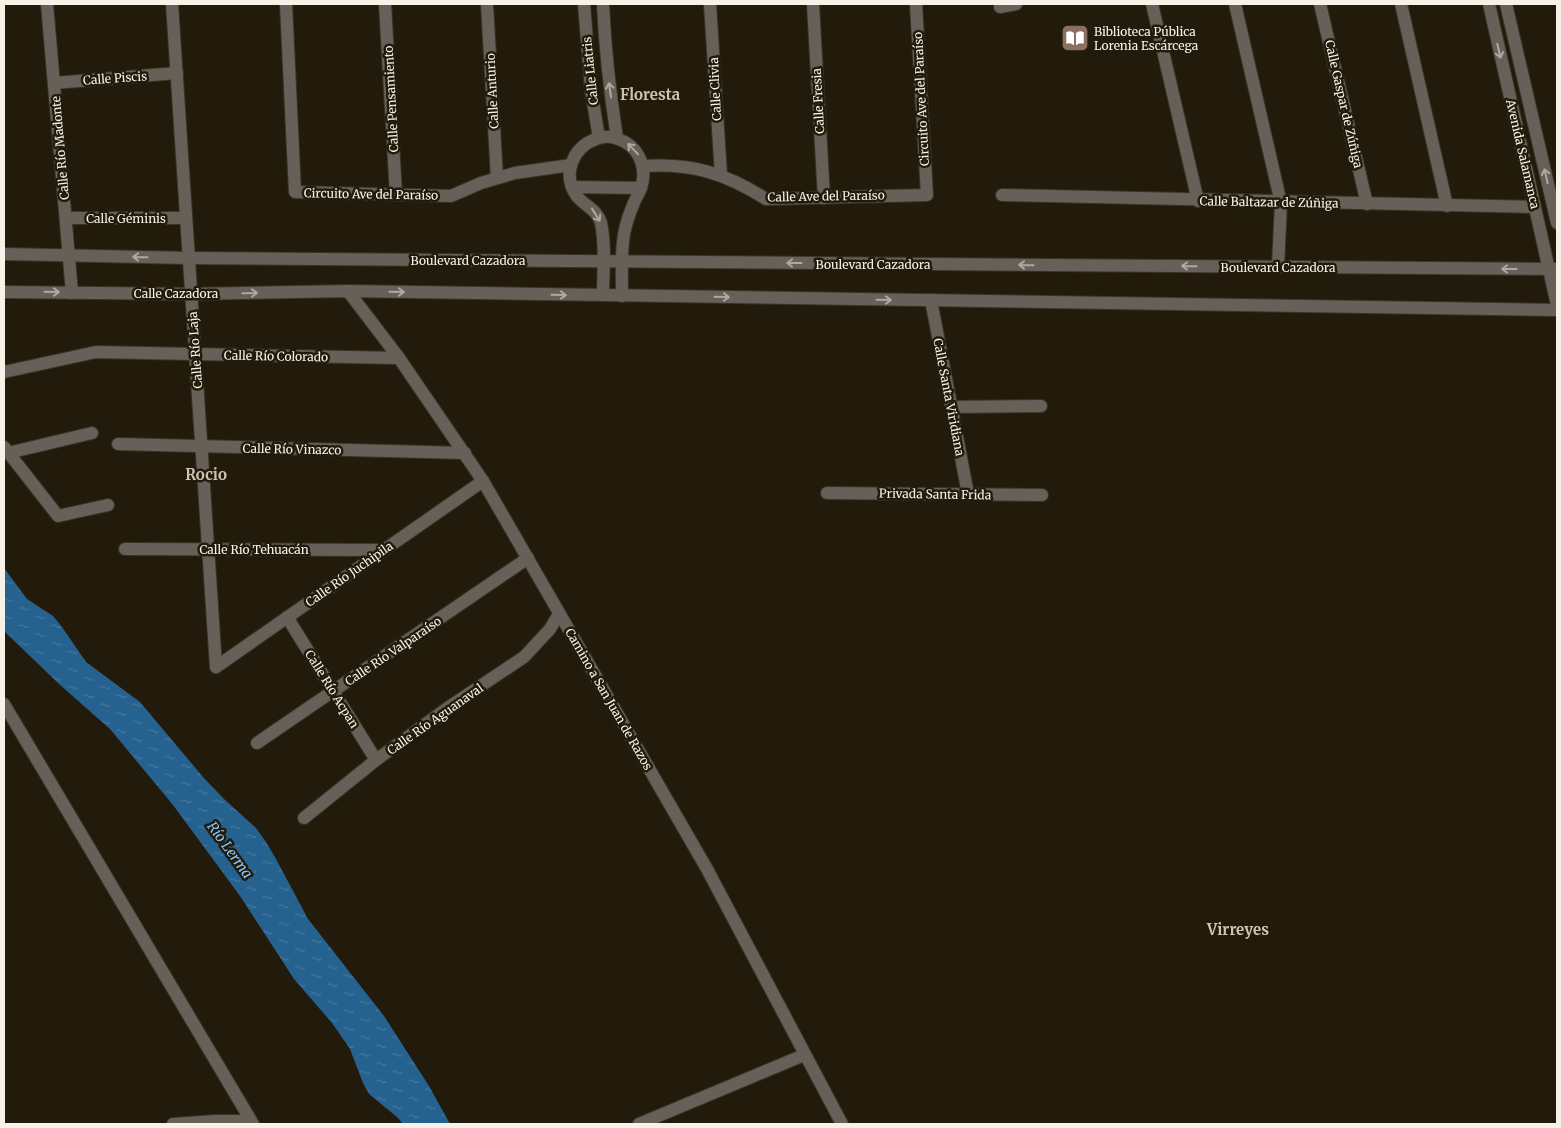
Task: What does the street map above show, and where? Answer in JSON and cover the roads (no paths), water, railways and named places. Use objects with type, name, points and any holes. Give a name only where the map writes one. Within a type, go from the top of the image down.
[{"type":"street","name":"Calle Río Madonte","points":[[48,4],[72,292]]},
{"type":"street","name":"Calle Río Laja","points":[[172,4],[216,667]]},
{"type":"street","name":"Circuito Ave del Paraíso","points":[[286,4],[295,192],[451,196],[497,178],[534,169],[571,165]]},
{"type":"street","name":"Calle Pensamiento","points":[[385,4],[396,194]]},
{"type":"street","name":"Calle Anturio","points":[[486,4],[497,178]]},
{"type":"street","name":"Calle Liatris","points":[[584,4],[591,90],[598,138]]},
{"type":"street","name":"Calle Liatris","points":[[603,4],[610,91],[618,138]]},
{"type":"street","name":"Calle Clivia","points":[[710,4],[721,175]]},
{"type":"street","name":"Calle Fresia","points":[[813,4],[824,198]]},
{"type":"street","name":"Circuito Ave del Paraíso","points":[[916,4],[927,195]]},
{"type":"street","points":[[1000,6],[1016,4]]},
{"type":"street","points":[[1152,4],[1198,201]]},
{"type":"street","points":[[1235,4],[1281,203],[1278,267]]},
{"type":"street","name":"Calle Gaspar de Zúñiga","points":[[1320,4],[1367,204]]},
{"type":"street","points":[[1401,4],[1447,206]]},
{"type":"street","name":"Avenida Salamanca","points":[[1489,4],[1535,208],[1553,270],[1557,304]]},
{"type":"street","name":"Avenida Salamanca","points":[[1506,4],[1557,223]]},
{"type":"street","name":"Calle Piscis","points":[[54,83],[176,73]]},
{"type":"street","points":[[603,295],[603,242],[600,221],[597,213],[577,196],[572,187],[570,180],[571,165],[575,155],[589,141],[598,138],[618,138],[634,149],[640,156],[644,177],[632,206],[623,242],[622,296]]},
{"type":"street","name":"Calle Ave del Paraíso","points":[[643,166],[682,166],[721,175],[744,185],[766,199],[927,195]]},
{"type":"street","points":[[572,187],[641,188]]},
{"type":"street","name":"Calle Baltazar de Zúñiga","points":[[1002,195],[1535,208]]},
{"type":"street","name":"Calle Géminis","points":[[66,218],[186,218]]},
{"type":"street","points":[[4,254],[189,258]]},
{"type":"street","name":"Boulevard Cazadora","points":[[189,258],[1553,270]]},
{"type":"street","name":"Calle Cazadora","points":[[4,292],[191,294],[348,292]]},
{"type":"street","points":[[348,292],[1557,310]]},
{"type":"street","name":"Camino a San Juan de Razos","points":[[348,292],[399,358],[482,480],[707,869],[842,1124]]},
{"type":"street","name":"Calle Santa Viridiana","points":[[931,300],[968,494]]},
{"type":"street","name":"Calle Río Colorado","points":[[4,372],[96,352],[399,358]]},
{"type":"street","points":[[951,407],[1042,406]]},
{"type":"street","points":[[92,433],[6,450],[58,516],[108,505]]},
{"type":"street","name":"Calle Río Vinazco","points":[[118,444],[465,453]]},
{"type":"street","name":"Calle Río Juchipila","points":[[216,667],[482,480]]},
{"type":"street","name":"Privada Santa Frida","points":[[827,493],[1042,495]]},
{"type":"street","name":"Calle Río Tehuacán","points":[[125,549],[384,550]]},
{"type":"street","name":"Calle Río Valparaíso","points":[[257,743],[528,558]]},
{"type":"street","name":"Calle Río Aguanaval","points":[[304,818],[376,760],[449,707],[524,657],[550,629],[559,614]]},
{"type":"street","name":"Calle Río Acpan","points":[[287,618],[376,760]]},
{"type":"street","points":[[4,704],[252,1122]]},
{"type":"street","points":[[639,1124],[804,1055]]},
{"type":"street","points":[[173,1124],[216,1121],[252,1122]]},
{"type":"water","name":"Río Lerma","points":[[4,568],[27,599],[53,616],[86,662],[140,702],[203,777],[256,828],[276,859],[308,919],[384,1016],[429,1086],[450,1124],[403,1124],[369,1094],[350,1049],[332,1023],[294,979],[240,896],[173,805],[110,729],[59,684],[4,631]]},
{"type":"place","name":"Biblioteca Pública Lorenia Escárcega","points":[[1075,38]]},
{"type":"district","name":"Floresta","points":[[650,94]]},
{"type":"district","name":"Rocio","points":[[206,474]]},
{"type":"district","name":"Virreyes","points":[[1238,929]]}]
